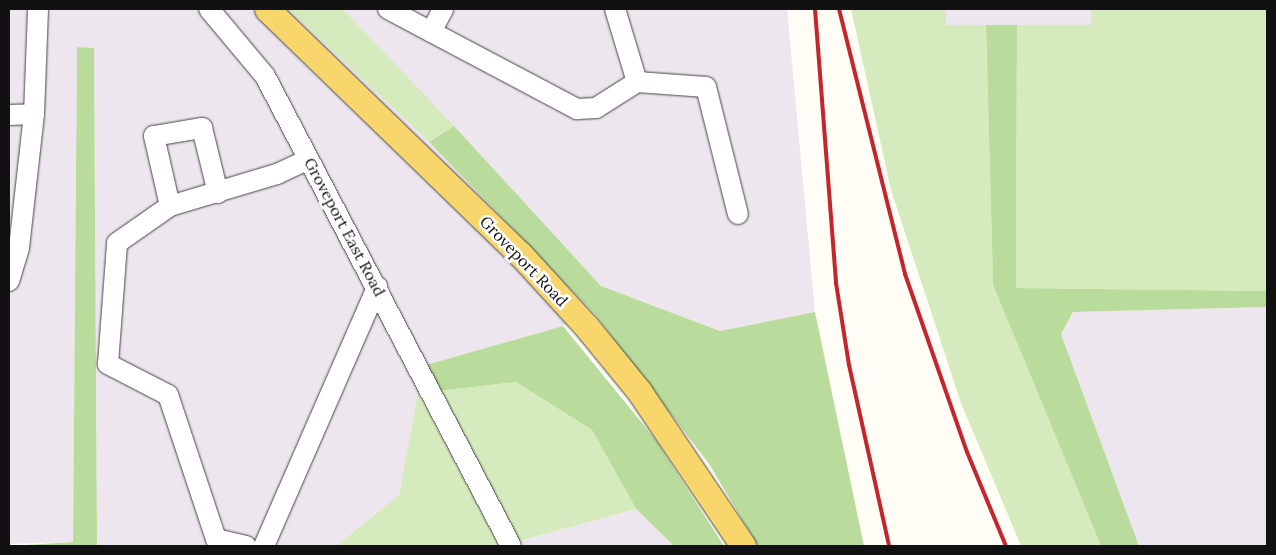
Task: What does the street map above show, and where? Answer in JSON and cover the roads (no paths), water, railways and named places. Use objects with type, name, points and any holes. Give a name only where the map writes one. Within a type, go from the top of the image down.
[{"type":"main road","name":"Groveport Road","points":[[267,9],[513,247],[586,326],[639,391],[743,546]]},
{"type":"lane","points":[[9,281],[19,248],[34,114],[38,9]]},
{"type":"lane","name":"Groveport East Road","points":[[209,9],[265,76],[511,546]]},
{"type":"lane","points":[[388,9],[577,109],[596,108],[637,82],[706,88],[738,214]]},
{"type":"lane","points":[[431,32],[443,9]]},
{"type":"lane","points":[[615,9],[637,82]]},
{"type":"lane","points":[[9,115],[34,114]]},
{"type":"lane","points":[[170,206],[154,136],[202,128],[218,193]]},
{"type":"lane","points":[[246,546],[216,539],[168,395],[108,364],[117,243],[170,206],[218,193],[309,159]]},
{"type":"lane","points":[[264,546],[377,287]]},
{"type":"railway","points":[[815,9],[836,283],[849,365],[889,546]]},
{"type":"railway","points":[[839,9],[905,274],[967,452],[1006,546]]}]
